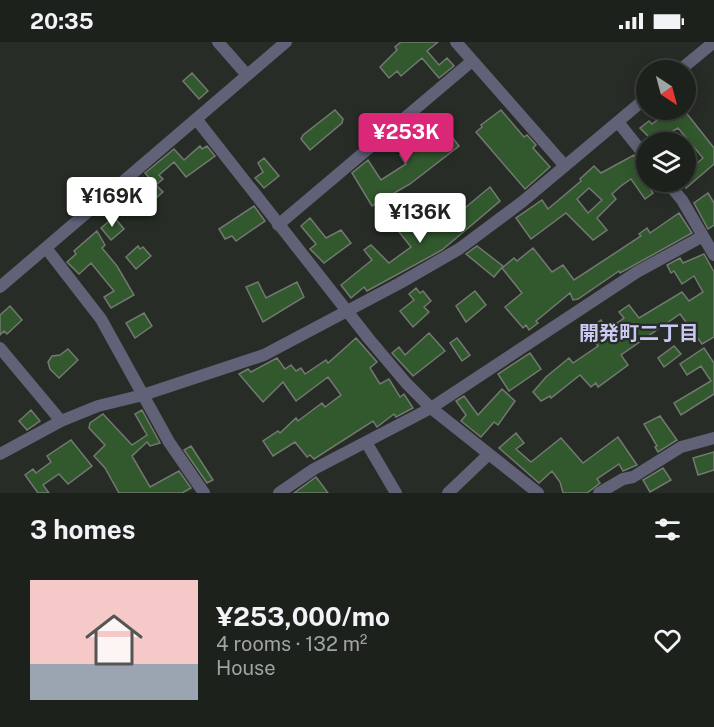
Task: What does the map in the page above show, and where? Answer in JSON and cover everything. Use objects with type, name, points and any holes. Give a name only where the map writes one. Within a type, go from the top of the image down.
[{"type":"street","points":[[218,42],[247,75]]},
{"type":"street","points":[[0,287],[286,42]]},
{"type":"street","points":[[456,42],[565,166]]},
{"type":"street","points":[[690,60],[707,44]]},
{"type":"street","points":[[278,225],[472,61]]},
{"type":"street","points":[[0,454],[61,421],[98,406],[143,395],[264,355],[346,311],[459,249],[636,107]]},
{"type":"street","points":[[197,120],[346,311],[407,384],[431,408],[538,493]]},
{"type":"street","points":[[618,122],[636,144]]},
{"type":"street","points":[[674,192],[714,255]]},
{"type":"street","points":[[279,493],[314,469],[431,408],[637,272],[704,236]]},
{"type":"street","points":[[46,248],[101,319],[169,442],[204,493]]},
{"type":"street","points":[[0,348],[61,421]]},
{"type":"street","points":[[599,493],[622,479],[633,477],[681,447],[714,438]]},
{"type":"street","points":[[366,442],[396,493]]},
{"type":"street","points":[[448,493],[489,454]]},
{"type":"building","points":[[401,42],[438,42],[427,51],[439,65],[447,58],[454,66],[439,78],[422,58],[401,76],[397,71],[389,78],[380,67],[397,50],[395,47]]},
{"type":"building","points":[[192,73],[208,91],[199,99],[183,81]]},
{"type":"building","points":[[335,110],[343,119],[342,123],[310,150],[301,139],[303,135]]},
{"type":"building","points":[[501,110],[524,137],[527,135],[536,145],[533,148],[550,167],[525,189],[476,132],[482,127],[481,125]]},
{"type":"building","points":[[657,120],[692,120],[714,148],[714,164],[696,179],[696,164],[703,158],[696,150],[696,132],[681,132],[678,128],[671,132],[644,132],[640,128],[649,121],[652,124]]},
{"type":"building","points":[[425,127],[433,139],[446,129],[459,146],[410,184],[372,206],[352,173],[368,160],[381,180],[406,164],[400,155],[404,152],[393,138],[404,129],[410,137]]},
{"type":"building","points":[[200,146],[202,149],[207,146],[215,156],[186,177],[174,162],[159,175],[163,179],[156,185],[163,192],[149,204],[141,194],[154,183],[145,173],[174,149],[184,160]]},
{"type":"building","points":[[634,155],[636,158],[636,186],[631,179],[621,186],[612,194],[616,199],[597,218],[607,230],[593,240],[566,213],[531,239],[516,218],[542,200],[548,209],[581,181],[580,179],[594,166],[601,173]],"holes":[[[589,188],[602,200],[588,213],[577,199]]]},
{"type":"building","points":[[264,158],[279,176],[264,188],[255,178],[263,172],[258,163]]},
{"type":"building","points":[[490,187],[500,201],[442,250],[367,291],[364,287],[351,298],[341,285],[372,260],[364,250],[371,245],[389,263],[411,247],[396,228],[404,221],[418,239],[441,221],[435,213],[445,205],[454,217]]},
{"type":"building","points":[[640,192],[652,192],[653,193],[645,199]]},
{"type":"building","points":[[708,193],[714,203],[714,225],[708,229],[694,203]]},
{"type":"building","points":[[254,206],[265,221],[236,241],[232,236],[225,239],[219,229]]},
{"type":"building","points":[[679,213],[692,233],[620,273],[619,271],[578,299],[573,300],[570,293],[536,321],[538,323],[529,330],[526,325],[523,328],[505,307],[522,293],[502,268],[514,258],[517,261],[533,248],[552,272],[563,265],[574,280],[641,236],[639,234],[647,228],[650,233]]},
{"type":"building","points":[[114,217],[124,229],[111,240],[101,228]]},
{"type":"building","points":[[310,218],[326,238],[341,230],[351,243],[324,263],[310,249],[316,244],[301,226]]},
{"type":"building","points":[[97,231],[105,245],[102,248],[117,266],[134,295],[111,308],[104,297],[114,291],[91,263],[79,274],[67,262],[76,254],[74,251]]},
{"type":"building","points":[[138,246],[140,249],[143,247],[151,256],[136,269],[126,257]]},
{"type":"building","points":[[477,246],[503,266],[494,277],[466,254]]},
{"type":"building","points":[[704,254],[714,272],[714,337],[702,344],[680,314],[621,355],[628,365],[598,387],[596,383],[591,387],[580,375],[551,398],[550,396],[541,401],[533,392],[546,377],[569,358],[573,363],[598,346],[589,333],[592,331],[590,328],[601,320],[607,330],[624,318],[619,312],[629,305],[639,318],[682,292],[689,301],[703,292],[694,276],[682,284],[674,271],[671,273],[667,265],[680,258],[683,263]]},
{"type":"building","points":[[258,282],[266,298],[297,282],[304,297],[263,322],[246,287]]},
{"type":"building","points":[[416,288],[420,293],[423,291],[431,301],[424,307],[429,312],[413,327],[400,311],[414,300],[409,294]]},
{"type":"building","points":[[475,291],[486,305],[466,322],[456,306]]},
{"type":"building","points":[[10,306],[22,320],[7,334],[4,331],[0,335],[0,315]]},
{"type":"building","points":[[144,313],[152,326],[135,338],[126,323]]},
{"type":"building","points":[[429,333],[445,351],[413,376],[392,353],[399,347],[405,355]]},
{"type":"building","points":[[356,338],[377,362],[370,368],[380,384],[389,379],[400,397],[404,394],[413,408],[396,417],[394,414],[377,427],[373,421],[314,459],[310,455],[307,457],[295,442],[273,456],[263,441],[278,431],[280,433],[296,418],[298,421],[322,403],[325,407],[341,395],[328,377],[296,401],[283,382],[263,402],[239,374],[248,369],[251,372],[277,358],[285,369],[291,365],[296,371],[301,368],[305,374],[326,360],[328,363]]},
{"type":"building","points":[[457,338],[470,355],[462,361],[450,343]]},
{"type":"building","points":[[674,346],[681,354],[664,367],[658,358]]},
{"type":"building","points":[[704,348],[714,363],[714,394],[681,415],[674,403],[711,381],[701,366],[687,375],[680,364]]},
{"type":"building","points":[[68,349],[78,360],[59,378],[50,369],[48,362],[52,356],[60,355]]},
{"type":"building","points":[[530,353],[541,369],[509,391],[498,374]]},
{"type":"building","points":[[502,389],[515,401],[498,425],[494,422],[481,437],[461,421],[466,415],[456,401],[464,396],[478,415]]},
{"type":"building","points":[[31,410],[40,421],[27,430],[19,421]]},
{"type":"building","points":[[142,410],[160,443],[150,446],[147,442],[132,456],[150,487],[179,471],[191,488],[182,493],[119,493],[105,468],[94,456],[105,445],[89,428],[90,423],[103,414],[132,445],[147,435],[135,414]]},
{"type":"building","points":[[660,416],[677,440],[658,452],[644,424]]},
{"type":"building","points":[[516,433],[524,443],[516,449],[531,462],[561,438],[583,463],[618,437],[637,465],[623,471],[619,464],[597,479],[600,483],[587,493],[563,493],[560,482],[552,471],[539,483],[499,448]]},
{"type":"building","points":[[71,440],[92,466],[68,484],[59,474],[43,485],[49,493],[38,493],[25,475],[33,469],[36,473],[51,462],[47,456]]},
{"type":"building","points":[[191,446],[213,480],[207,483],[184,450]]},
{"type":"building","points":[[714,452],[714,470],[698,475],[693,458]]},
{"type":"building","points":[[663,468],[671,480],[650,492],[643,480]]},
{"type":"building","points":[[316,477],[328,493],[294,493]]},
{"type":"district","name":"開発町二丁目","points":[[639,333]]}]
